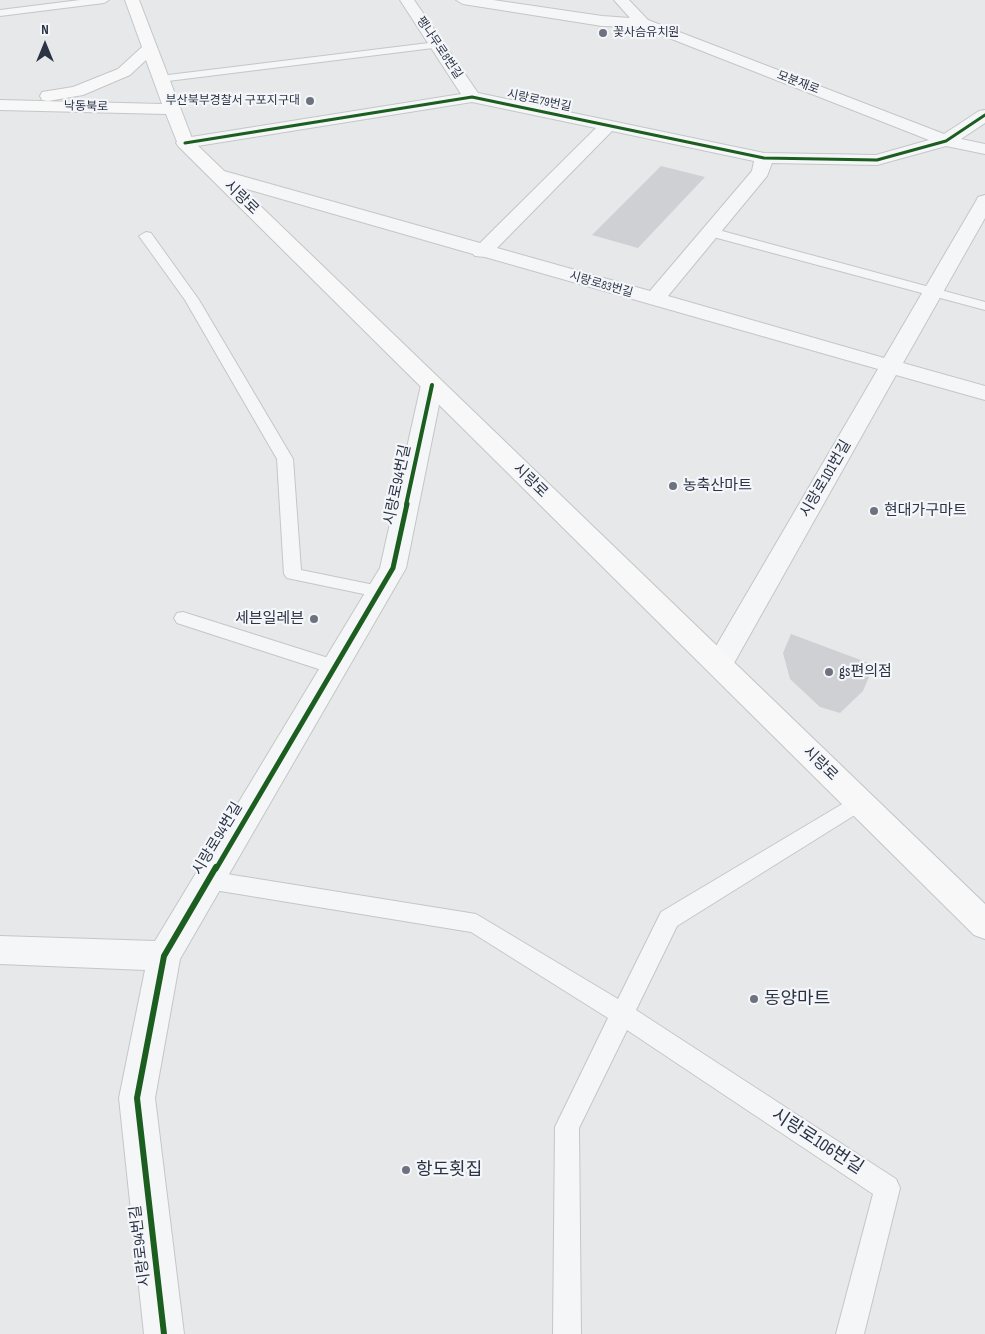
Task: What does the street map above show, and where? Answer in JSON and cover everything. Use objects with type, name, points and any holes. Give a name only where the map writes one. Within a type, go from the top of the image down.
[{"type":"main road","name":"시랑로","points":[[132,0],[185,142],[985,925]]},
{"type":"main road","points":[[0,104],[77,91],[124,72],[149,49]]},
{"type":"main road","name":"낙동북로","points":[[0,104],[172,109]]},
{"type":"street","name":"팽나무로8번길","points":[[407,0],[472,97]]},
{"type":"street","points":[[463,0],[602,21],[643,23]]},
{"type":"street","name":"모분재로","points":[[621,0],[643,23],[946,140],[985,150]]},
{"type":"street","name":"시랑로79번길","points":[[185,142],[472,97],[607,127],[764,158],[877,160],[946,140]]},
{"type":"street","points":[[946,140],[985,115]]},
{"type":"street","points":[[482,252],[607,127]]},
{"type":"street","points":[[654,300],[761,172],[764,158]]},
{"type":"street","name":"시랑로83번길","points":[[218,175],[482,252],[985,393]]},
{"type":"street","name":"시랑로101번길","points":[[719,665],[985,201]]},
{"type":"street","name":"시랑로94번길","points":[[164,1334],[137,1098],[164,956],[392,568],[432,384]]},
{"type":"street","points":[[0,950],[164,956]]},
{"type":"lane","points":[[0,13],[104,0]]},
{"type":"lane","points":[[160,79],[437,45]]},
{"type":"lane","points":[[710,232],[985,306]]},
{"type":"lane","points":[[146,236],[192,300],[285,459],[293,574],[378,591]]},
{"type":"lane","points":[[182,618],[334,667]]},
{"type":"lane","points":[[567,1334],[567,1127],[668,919],[859,802]]},
{"type":"lane","points":[[208,880],[476,923],[622,1014]]},
{"type":"lane","name":"시랑로106번길","points":[[622,1014],[887,1188],[850,1334]]},
{"type":"building","points":[[661,166],[705,177],[638,248],[592,235]]},
{"type":"building","name":"gs편의점","points":[[791,634],[874,665],[863,691],[840,713],[820,707],[790,679],[783,653]]},
{"type":"cycle path","points":[[185,143],[472,97],[764,158],[877,160],[946,141],[985,115]]},
{"type":"cycle path","points":[[164,1334],[137,1098],[164,956],[393,568],[432,385]]},
{"type":"place","name":"꽃사슴유치원","points":[[603,33]]},
{"type":"place","name":"부산북부경찰서 구포지구대","points":[[310,101]]},
{"type":"place","name":"농축산마트","points":[[673,486]]},
{"type":"place","name":"현대가구마트","points":[[874,511]]},
{"type":"place","name":"세븐일레븐","points":[[314,619]]},
{"type":"place","name":"gs편의점","points":[[829,672]]},
{"type":"place","name":"동양마트","points":[[754,999]]},
{"type":"place","name":"항도횟집","points":[[406,1170]]}]
